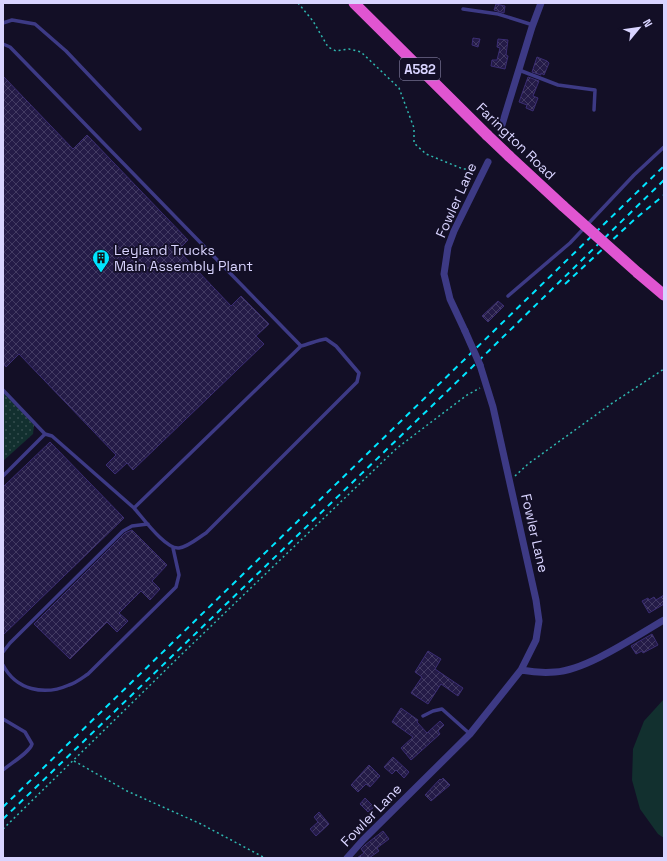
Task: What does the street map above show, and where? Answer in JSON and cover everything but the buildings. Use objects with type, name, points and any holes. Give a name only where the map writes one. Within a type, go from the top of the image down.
[{"type":"highway","name":"Farington Road","points":[[354,3],[509,156],[664,295]]},
{"type":"street","points":[[501,128],[541,3]]},
{"type":"street","name":"Fowler Lane","points":[[347,858],[363,840],[470,734],[521,670],[536,640],[539,620],[536,600],[493,407],[480,365],[450,299],[444,274],[448,247],[454,231],[486,165]]},
{"type":"street","points":[[521,670],[532,672],[556,672],[579,666],[595,659],[664,620]]},
{"type":"lane","points":[[463,9],[498,14],[533,25]]},
{"type":"lane","points":[[3,23],[12,20],[35,24],[66,51],[140,129]]},
{"type":"lane","points":[[3,44],[10,47],[302,346]]},
{"type":"lane","points":[[519,70],[558,85],[596,90],[594,110]]},
{"type":"lane","points":[[508,296],[570,243],[624,185],[664,147]]},
{"type":"lane","points":[[134,508],[302,346],[311,344],[318,340],[326,339],[336,346],[359,372],[357,382],[206,533],[187,546],[173,548]]},
{"type":"lane","points":[[3,390],[45,434],[52,436],[134,508],[162,539],[173,548],[179,574],[176,587],[88,674],[71,685],[45,691],[24,686],[14,680],[3,665]]},
{"type":"lane","points":[[3,476],[45,434]]},
{"type":"lane","points":[[3,652],[10,643],[123,531],[132,526],[148,524]]},
{"type":"lane","points":[[423,716],[433,711],[442,709],[470,734]]},
{"type":"lane","points":[[3,719],[25,732],[32,744],[29,751],[16,759],[3,770]]},
{"type":"path","points":[[298,3],[313,21],[328,47],[336,52],[349,49],[361,52],[399,88],[414,128],[414,143],[426,154],[463,169],[486,165]]},
{"type":"path","points":[[510,481],[528,464],[611,404],[664,369]]},
{"type":"path","points":[[3,830],[183,653],[397,448],[467,395],[486,384]]},
{"type":"path","points":[[74,761],[127,791],[201,824],[264,858]]},
{"type":"green space","points":[[3,392],[34,425],[33,434],[3,461]]},
{"type":"green space","points":[[664,699],[664,838],[658,834],[640,809],[632,780],[633,749],[644,721]]},
{"type":"railway","points":[[3,807],[664,166]]},
{"type":"railway","points":[[3,819],[664,180]]},
{"type":"railway","points":[[565,284],[635,219],[664,195]]},
{"type":"place","name":"Leyland Trucks Main Assembly Plant","points":[[101,273]]}]
